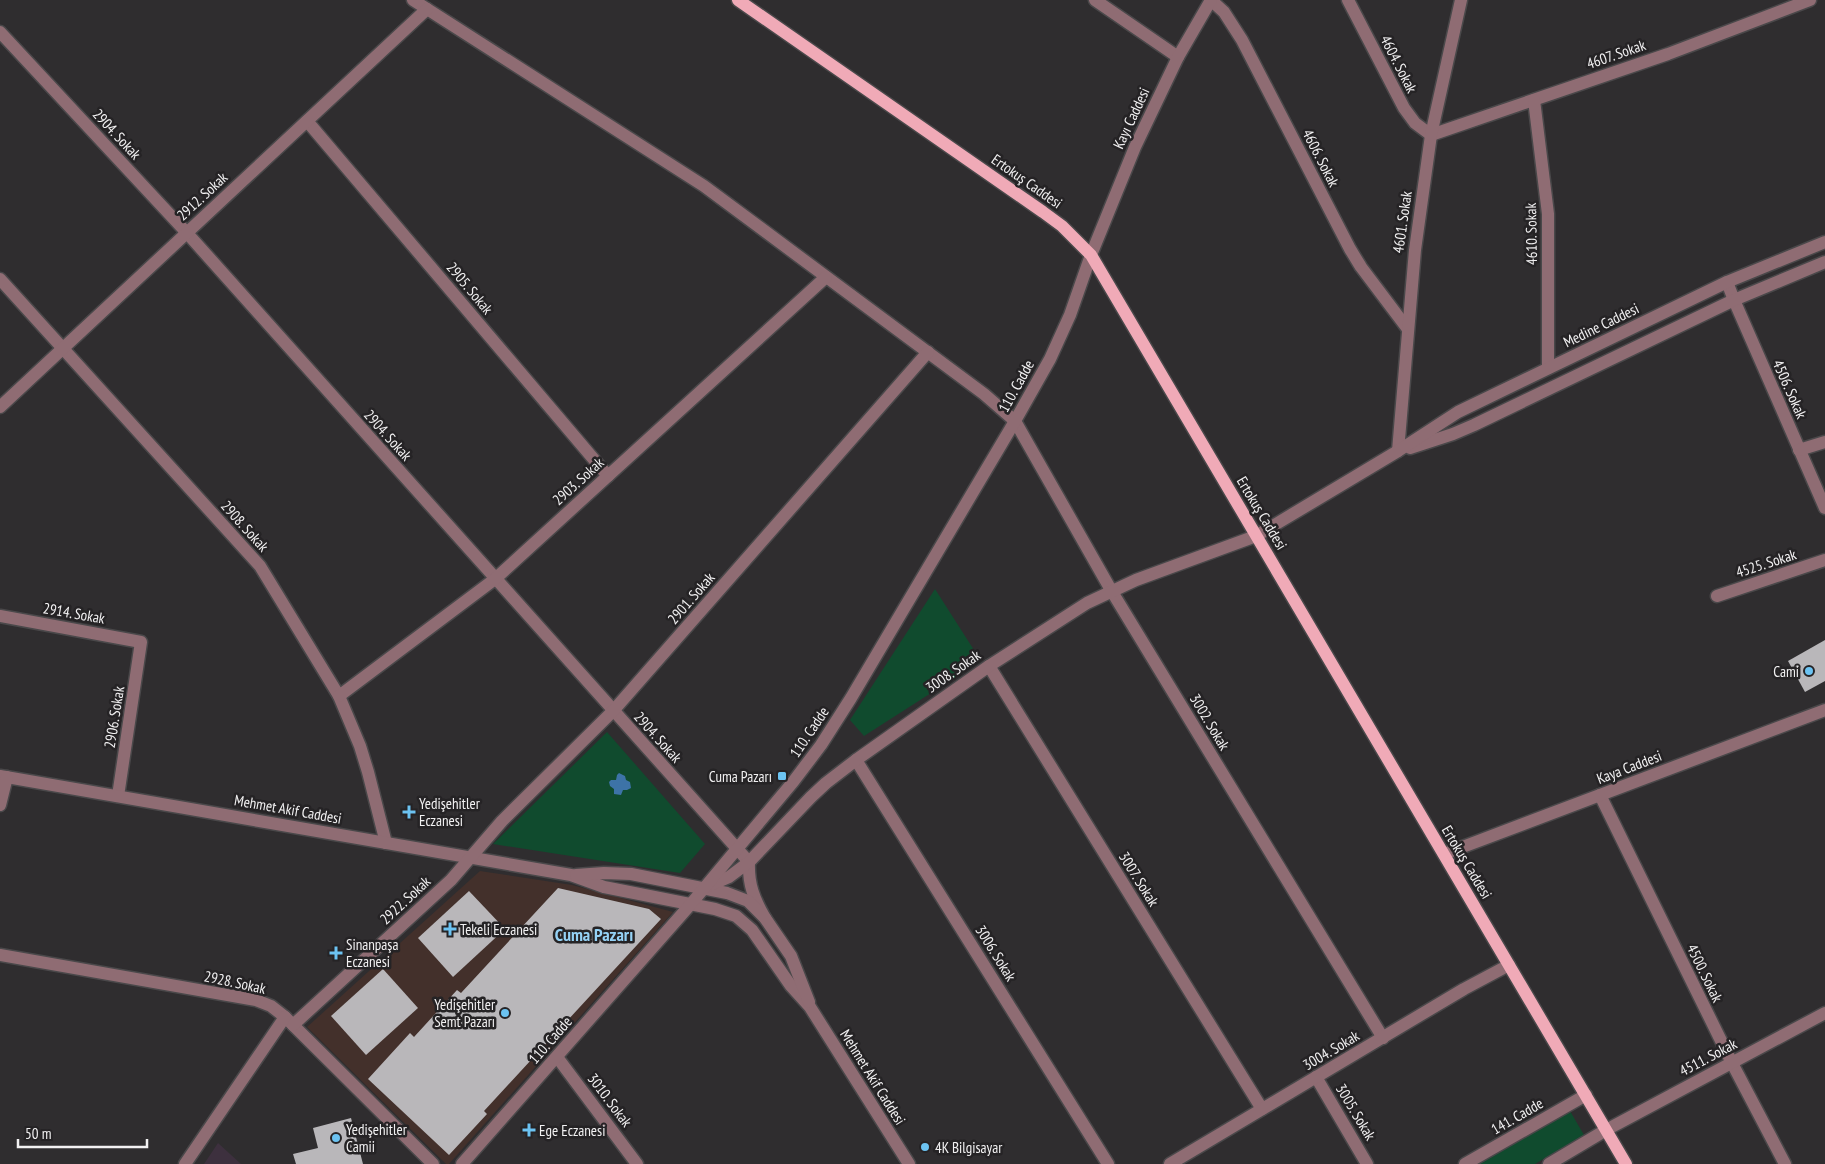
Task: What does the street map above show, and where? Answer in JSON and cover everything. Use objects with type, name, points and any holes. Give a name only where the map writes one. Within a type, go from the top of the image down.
[{"type":"main road","name":"Ertokuş Caddesi","points":[[738,0],[1043,212],[1077,240],[1090,256],[1626,1164]]},
{"type":"street","name":"3002. Sokak","points":[[413,0],[704,186],[984,394],[1015,421],[1111,590],[1383,1038]]},
{"type":"street","points":[[1095,0],[1178,57]]},
{"type":"street","name":"Kayı Caddesi","points":[[1090,256],[1135,146],[1178,57],[1211,0]]},
{"type":"street","name":"4606. Sokak","points":[[1211,0],[1224,12],[1242,40],[1350,249],[1361,267],[1407,328]]},
{"type":"street","name":"4604. Sokak","points":[[1348,0],[1404,108],[1415,123],[1430,135]]},
{"type":"street","name":"4601. Sokak","points":[[1398,452],[1407,328],[1430,135],[1461,0]]},
{"type":"street","name":"4607. Sokak","points":[[1430,135],[1668,54],[1810,0]]},
{"type":"street","name":"2912. Sokak","points":[[0,407],[427,9]]},
{"type":"street","name":"2904. Sokak","points":[[0,32],[187,233],[749,862]]},
{"type":"street","name":"4610. Sokak","points":[[1534,100],[1548,214],[1548,368]]},
{"type":"street","name":"2905. Sokak","points":[[307,121],[608,476]]},
{"type":"street","name":"Medine Caddesi","points":[[1256,536],[1398,452],[1458,412],[1727,282],[1825,242]]},
{"type":"street","name":"110. Cadde","points":[[462,1164],[690,905],[807,764],[846,706],[1050,359],[1070,315],[1090,256]]},
{"type":"street","name":"Medine Caddesi","points":[[1398,452],[1474,425],[1734,300],[1825,262]]},
{"type":"street","name":"2903. Sokak","points":[[339,696],[495,579],[826,277]]},
{"type":"street","name":"2908. Sokak","points":[[0,279],[260,566],[339,696],[360,746],[386,843]]},
{"type":"street","name":"4506. Sokak","points":[[1727,282],[1825,508]]},
{"type":"street","name":"2901. Sokak","points":[[471,858],[502,821],[613,711],[928,352]]},
{"type":"street","points":[[1799,450],[1825,442]]},
{"type":"street","name":"3008. Sokak","points":[[704,888],[729,877],[749,862],[811,797],[856,760],[989,666],[1057,621],[1111,590],[1256,536]]},
{"type":"street","name":"4525. Sokak","points":[[1717,596],[1825,560]]},
{"type":"street","name":"2914. Sokak","points":[[0,616],[141,642]]},
{"type":"street","name":"2906. Sokak","points":[[118,796],[141,642]]},
{"type":"street","name":"3007. Sokak","points":[[989,666],[1262,1109]]},
{"type":"street","name":"Kaya Caddesi","points":[[1444,854],[1825,710]]},
{"type":"street","name":"3006. Sokak","points":[[856,760],[1108,1164]]},
{"type":"street","points":[[0,805],[4,776]]},
{"type":"street","name":"Mehmet Akif Caddesi","points":[[4,776],[571,875],[604,887],[726,912],[736,916],[746,923],[792,986],[810,1006],[910,1164]]},
{"type":"street","name":"4500. Sokak","points":[[1600,795],[1732,1063],[1785,1164]]},
{"type":"street","name":"2922. Sokak","points":[[185,1164],[289,1021],[428,902],[471,858]]},
{"type":"street","points":[[749,862],[751,890],[765,918]]},
{"type":"street","name":"Mehmet Akif Caddesi","points":[[571,875],[631,874],[739,896],[756,908],[765,918],[791,956],[810,1006]]},
{"type":"street","name":"2928. Sokak","points":[[0,955],[256,1000],[271,1006],[289,1021],[433,1164]]},
{"type":"street","name":"3004. Sokak","points":[[1170,1164],[1464,989],[1509,965]]},
{"type":"street","name":"4511. Sokak","points":[[1606,1130],[1825,1013]]},
{"type":"street","name":"3010. Sokak","points":[[556,1056],[637,1164]]},
{"type":"street","name":"3005. Sokak","points":[[1316,1077],[1367,1164]]},
{"type":"street","name":"141. Cadde","points":[[1465,1164],[1586,1095]]},
{"type":"street","points":[[1549,1164],[1606,1130]]},
{"type":"shaded area","points":[[480,871],[572,885],[673,912],[449,1164],[446,1164],[307,1027]]},
{"type":"shaded area","points":[[218,1143],[241,1164],[204,1164]]},
{"type":"green space","points":[[935,589],[981,661],[864,736],[850,720]]},
{"type":"green space","points":[[607,732],[705,844],[680,873],[493,844]]},
{"type":"green space","points":[[1570,1111],[1584,1135],[1535,1164],[1480,1164]]},
{"type":"water","points":[[619,773],[630,782],[631,788],[623,790],[621,795],[614,794],[614,789],[610,786],[609,782],[616,780]]},
{"type":"building","name":"Cami","points":[[1825,640],[1825,681],[1805,692],[1788,661]]},
{"type":"building","name":"Yedişehitler Semt Pazarı","points":[[558,888],[649,909],[661,919],[484,1111],[487,1114],[449,1155],[368,1079],[410,1033],[414,1037],[457,990],[461,993]]},
{"type":"building","points":[[469,891],[505,929],[453,977],[418,938]]},
{"type":"building","points":[[383,969],[418,1008],[366,1055],[331,1016]]},
{"type":"building","name":"Yedişehitler Camii","points":[[351,1118],[363,1164],[296,1164],[293,1154],[318,1148],[313,1128]]},
{"type":"place","name":"Cami","points":[[1809,671]]},
{"type":"place","name":"Cuma Pazarı","points":[[782,776]]},
{"type":"place","name":"Yedişehitler Eczanesi","points":[[409,812]]},
{"type":"place","name":"Tekeli Eczanesi","points":[[450,929]]},
{"type":"place","name":"Sinanpaşa Eczanesi","points":[[336,953]]},
{"type":"place","name":"Yedişehitler Semt Pazarı","points":[[505,1013]]},
{"type":"place","name":"Ege Eczanesi","points":[[529,1130]]},
{"type":"place","name":"Yedişehitler Camii","points":[[336,1138]]},
{"type":"place","name":"4K Bilgisayar","points":[[925,1147]]},
{"type":"district","name":"Cuma Pazarı","points":[[594,934]]}]
